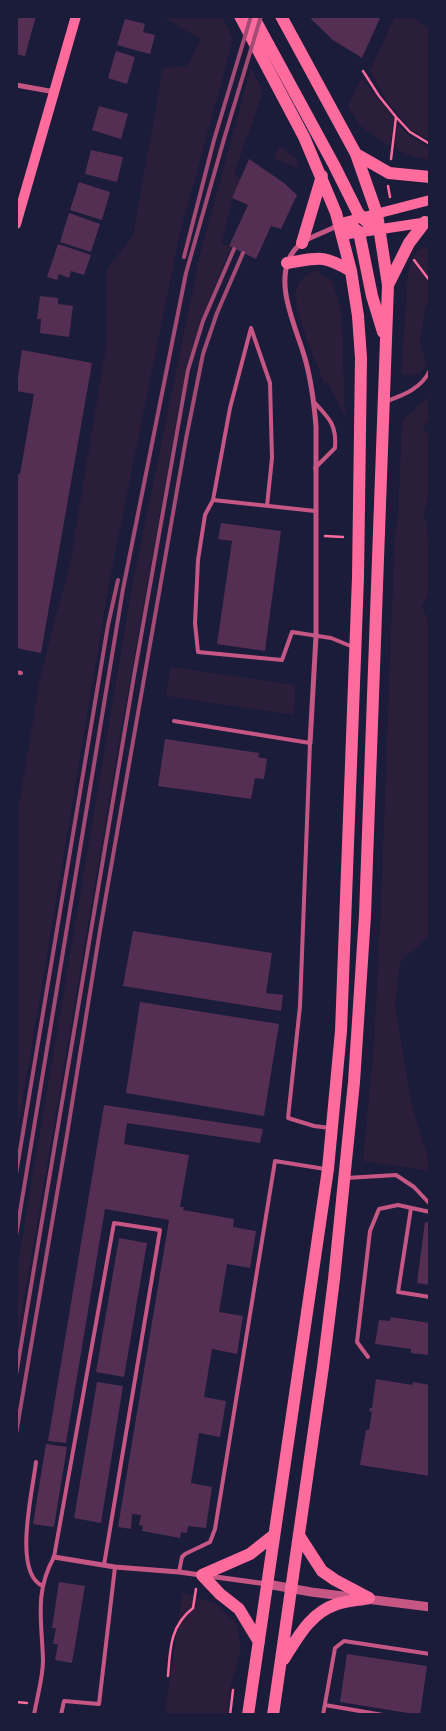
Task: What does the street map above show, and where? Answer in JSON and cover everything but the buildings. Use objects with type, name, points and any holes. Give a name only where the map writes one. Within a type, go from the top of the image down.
[{"type":"main road","points":[[16,224],[76,16]]},
{"type":"main road","points":[[240,16],[304,137],[322,176],[341,229],[351,271],[358,316],[361,358],[355,648],[341,1031],[328,1169],[248,1715]]},
{"type":"main road","points":[[253,16],[334,165],[354,206],[362,217],[380,230]]},
{"type":"main road","points":[[273,1715],[300,1537],[331,1308],[354,1082],[365,915],[388,285],[377,214],[356,154],[281,16]]},
{"type":"main road","points":[[356,154],[389,172],[430,177]]},
{"type":"main road","points":[[302,243],[322,176]]},
{"type":"main road","points":[[341,229],[362,217],[430,200]]},
{"type":"main road","points":[[341,229],[349,225],[359,232],[428,222]]},
{"type":"main road","points":[[388,285],[409,243],[428,222]]},
{"type":"main road","points":[[359,232],[372,296],[386,340]]},
{"type":"main road","points":[[287,263],[326,258],[351,271]]},
{"type":"main road","points":[[259,1642],[239,1609],[200,1575],[250,1554],[274,1535]]},
{"type":"main road","points":[[300,1537],[322,1571],[369,1598]]},
{"type":"main road","points":[[281,1664],[314,1616],[338,1604],[369,1598]]},
{"type":"street","points":[[16,85],[55,92]]},
{"type":"street","points":[[310,742],[316,636],[316,426],[314,402],[304,355],[289,308],[285,277],[287,263],[293,251],[302,243],[326,232],[341,229]]},
{"type":"street","points":[[326,232],[341,229]]},
{"type":"street","points":[[54,1557],[115,1567],[179,1572],[430,1607]]},
{"type":"lane","points":[[267,506],[272,458],[270,383],[251,328],[230,408],[213,500],[206,515],[198,560],[195,623],[198,652],[282,660],[292,632],[331,638],[355,648]]},
{"type":"lane","points":[[384,402],[420,384],[425,380],[430,370]]},
{"type":"lane","points":[[314,402],[329,419],[336,434],[335,448],[315,468]]},
{"type":"lane","points":[[213,500],[315,511]]},
{"type":"lane","points":[[174,721],[310,742],[300,1006],[288,1118],[314,1126],[332,1128]]},
{"type":"lane","points":[[179,1572],[182,1557],[210,1542],[215,1529],[275,1161],[328,1169]]},
{"type":"lane","points":[[344,1178],[396,1175],[414,1187],[430,1204]]},
{"type":"lane","points":[[368,1357],[357,1342],[370,1231],[379,1209],[398,1205],[430,1212]]},
{"type":"lane","points":[[411,1208],[398,1292],[430,1297]]},
{"type":"lane","points":[[34,1715],[43,1663],[39,1615],[45,1572],[54,1557],[114,1223],[160,1230],[104,1565]]},
{"type":"lane","points":[[36,1462],[25,1544],[30,1575],[37,1583],[43,1586]]},
{"type":"lane","points":[[61,1715],[64,1701],[99,1704],[115,1567]]},
{"type":"lane","points":[[323,1715],[335,1648],[344,1641],[430,1654]]},
{"type":"lane","points":[[325,1705],[383,1715]]},
{"type":"path","points":[[363,71],[379,96],[396,117],[410,132],[430,144]]},
{"type":"path","points":[[391,160],[396,117]]},
{"type":"path","points":[[388,179],[390,198]]},
{"type":"path","points":[[384,194],[389,192]]},
{"type":"path","points":[[412,257],[430,281]]},
{"type":"path","points":[[315,535],[343,537]]},
{"type":"path","points":[[168,1676],[170,1653],[176,1626],[183,1616],[193,1608],[200,1575]]},
{"type":"path","points":[[230,1715],[234,1690]]},
{"type":"path","points":[[16,1702],[28,1704]]},
{"type":"shaded area","points":[[161,16],[222,16],[233,39],[179,237],[110,578],[16,1140],[16,822],[41,673],[70,564],[107,340],[107,269],[133,235],[163,68],[187,66],[201,39]]},
{"type":"shaded area","points":[[395,16],[412,16],[430,30],[430,140],[411,130],[386,100],[370,70]]},
{"type":"shaded area","points":[[251,68],[263,91],[234,175],[241,178],[232,198],[222,243],[231,247],[203,317],[182,389],[121,731],[16,1347],[16,1276],[131,592],[200,255]]},
{"type":"shaded area","points":[[361,78],[394,118],[390,145],[387,145],[359,125],[348,106]]},
{"type":"shaded area","points":[[397,123],[408,135],[430,148],[430,159],[412,156],[397,149],[395,144]]},
{"type":"shaded area","points":[[279,146],[296,158],[298,169],[274,158]]},
{"type":"shaded area","points":[[430,245],[430,278],[413,257],[417,251]]},
{"type":"shaded area","points":[[412,260],[430,283],[430,296],[425,308],[420,341],[426,364],[421,373],[409,376],[401,374],[408,274]]},
{"type":"shaded area","points":[[319,270],[320,274],[331,279],[339,302],[342,325],[345,416],[327,382],[324,383],[302,326],[297,303],[296,293],[298,284],[310,273]]},
{"type":"shaded area","points":[[430,395],[430,419],[423,426],[430,439],[430,491],[423,515],[427,525],[430,590],[422,607],[430,625],[430,935],[400,962],[395,1006],[411,1103],[430,1165],[430,1171],[363,1161],[374,1043],[395,535],[398,515],[402,421]]},
{"type":"shaded area","points":[[171,667],[295,685],[294,715],[166,696]]},
{"type":"shaded area","points":[[182,1592],[217,1604],[237,1624],[241,1650],[230,1689],[227,1715],[165,1715]]},
{"type":"railway","points":[[184,257],[214,140],[251,16]]},
{"type":"railway","points":[[16,1236],[123,589],[186,273],[261,16]]},
{"type":"railway","points":[[16,1375],[134,676],[188,370],[203,321],[234,249]]},
{"type":"railway","points":[[16,1434],[100,930],[186,439],[203,354],[217,313],[243,253]]},
{"type":"railway","points":[[16,1174],[108,625],[118,580]]}]
